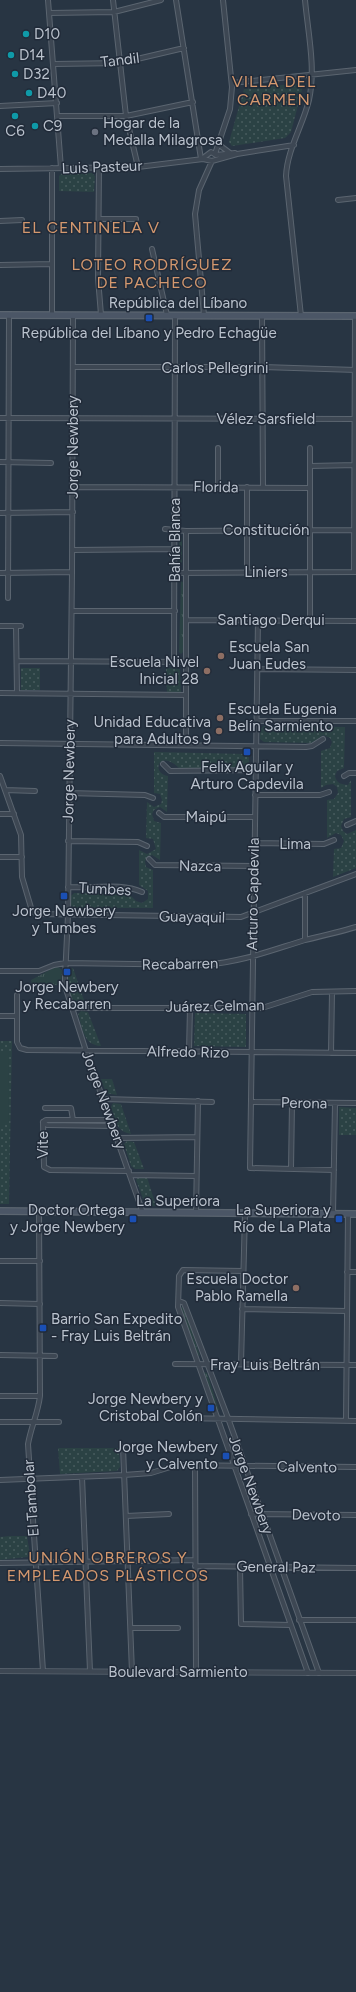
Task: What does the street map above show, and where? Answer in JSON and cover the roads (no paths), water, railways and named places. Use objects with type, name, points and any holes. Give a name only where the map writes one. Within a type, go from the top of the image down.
[{"type":"main road","name":"República del Líbano","points":[[0,314],[356,316]]},
{"type":"main road","name":"La Superiora","points":[[0,1210],[143,1213],[356,1214]]},
{"type":"street","points":[[48,0],[61,168]]},
{"type":"street","points":[[113,0],[126,116],[138,167]]},
{"type":"street","points":[[49,13],[114,12],[162,0]]},
{"type":"street","points":[[176,0],[192,102],[210,158]]},
{"type":"street","points":[[204,315],[194,214],[197,198],[210,158],[216,148],[230,109],[232,82],[223,0]]},
{"type":"street","points":[[301,316],[286,170],[307,109],[312,74],[305,0]]},
{"type":"street","name":"Tandil","points":[[54,64],[120,63],[184,48]]},
{"type":"street","points":[[232,82],[356,70]]},
{"type":"street","points":[[58,116],[126,116],[192,102]]},
{"type":"street","points":[[0,106],[57,103]]},
{"type":"street","points":[[218,142],[230,153]]},
{"type":"street","name":"Luis Pasteur","points":[[0,169],[138,167],[294,146]]},
{"type":"street","name":"Luis Pasteur","points":[[210,158],[230,153],[237,154]]},
{"type":"street","points":[[99,167],[98,278],[101,315]]},
{"type":"street","points":[[52,168],[52,315]]},
{"type":"street","points":[[338,200],[356,198]]},
{"type":"street","points":[[99,219],[136,219]]},
{"type":"street","points":[[0,220],[22,220]]},
{"type":"street","points":[[152,249],[167,315]]},
{"type":"street","points":[[0,265],[52,264]]},
{"type":"street","points":[[8,598],[9,315]]},
{"type":"street","name":"Jorge Newbery","points":[[73,315],[73,550],[69,743],[68,915],[65,986],[86,1051],[114,1126],[143,1213]]},
{"type":"street","name":"Bahía Blanca","points":[[174,662],[175,315]]},
{"type":"street","points":[[262,316],[263,488]]},
{"type":"street","points":[[355,572],[356,316]]},
{"type":"street","name":"Carlos Pellegrini","points":[[74,368],[175,367],[356,370]]},
{"type":"street","name":"Vélez Sarsfield","points":[[0,418],[356,419]]},
{"type":"street","points":[[218,448],[218,487]]},
{"type":"street","points":[[310,448],[310,620]]},
{"type":"street","points":[[0,462],[51,463]]},
{"type":"street","points":[[310,466],[355,465]]},
{"type":"street","name":"Florida","points":[[73,487],[175,486],[310,488]]},
{"type":"street","points":[[247,487],[247,572]]},
{"type":"street","points":[[0,513],[73,512]]},
{"type":"street","name":"Constitución","points":[[165,529],[175,531],[355,530]]},
{"type":"street","name":"Bahía Blanca","points":[[186,531],[186,745]]},
{"type":"street","points":[[73,550],[175,549]]},
{"type":"street","points":[[0,573],[72,572]]},
{"type":"street","name":"Liniers","points":[[175,572],[355,572]]},
{"type":"street","points":[[72,611],[175,611]]},
{"type":"street","name":"Santiago Derqui","points":[[186,620],[356,621]]},
{"type":"street","name":"Arturo Capdevila","points":[[258,620],[250,1168],[291,1168]]},
{"type":"street","points":[[0,626],[21,626]]},
{"type":"street","points":[[16,626],[17,693]]},
{"type":"street","points":[[17,661],[186,662]]},
{"type":"street","points":[[257,669],[356,670]]},
{"type":"street","points":[[0,693],[186,695]]},
{"type":"street","points":[[256,721],[356,721]]},
{"type":"street","points":[[0,743],[306,747],[312,746],[323,739]]},
{"type":"street","points":[[163,764],[170,771],[255,770]]},
{"type":"street","points":[[344,776],[349,772],[356,773]]},
{"type":"street","points":[[0,776],[21,835],[22,857],[0,857]]},
{"type":"street","points":[[5,790],[35,791]]},
{"type":"street","points":[[255,795],[320,795],[329,792]]},
{"type":"street","points":[[69,793],[145,795],[153,798]]},
{"type":"street","name":"Maipú","points":[[158,813],[164,817],[254,817]]},
{"type":"street","points":[[0,814],[14,814]]},
{"type":"street","points":[[347,825],[356,821]]},
{"type":"street","name":"Lima","points":[[254,844],[324,844],[334,840]]},
{"type":"street","points":[[68,841],[138,842],[147,846]]},
{"type":"street","name":"Guayaquil","points":[[22,857],[23,884],[32,911],[37,914],[232,918],[253,913],[356,874]]},
{"type":"street","name":"Nazca","points":[[149,859],[155,865],[254,866]]},
{"type":"street","name":"Tumbes","points":[[68,887],[122,887],[142,892]]},
{"type":"street","points":[[305,893],[305,940]]},
{"type":"street","name":"Recabarren","points":[[0,971],[39,971],[54,965],[65,963],[203,965],[252,958],[305,940],[356,927]]},
{"type":"street","name":"Juárez Celman","points":[[72,1008],[252,1008],[267,1007],[312,992],[356,991]]},
{"type":"street","points":[[331,1053],[332,992]]},
{"type":"street","points":[[0,1016],[17,1016],[17,995]]},
{"type":"street","points":[[189,1052],[190,1007]]},
{"type":"street","name":"Alfredo Rizo","points":[[17,1016],[17,1042],[20,1048],[27,1050],[356,1054]]},
{"type":"street","points":[[104,1099],[212,1102]]},
{"type":"street","points":[[196,1213],[196,1137],[198,1102]]},
{"type":"street","name":"Perona","points":[[252,1102],[356,1103]]},
{"type":"street","points":[[292,1103],[291,1168],[334,1170]]},
{"type":"street","points":[[333,1214],[335,1103]]},
{"type":"street","points":[[45,1108],[71,1108],[73,1120]]},
{"type":"street","points":[[43,1122],[46,1120],[111,1120]]},
{"type":"street","points":[[43,1122],[47,1125],[114,1126]]},
{"type":"street","name":"Vite","points":[[43,1122],[44,1167],[50,1170],[130,1173]]},
{"type":"street","points":[[118,1138],[196,1137]]},
{"type":"street","points":[[130,1173],[196,1176]]},
{"type":"street","name":"El Tambolar","points":[[40,1211],[40,1396],[39,1410],[28,1444],[43,1671]]},
{"type":"street","points":[[241,1364],[245,1213]]},
{"type":"street","points":[[346,1420],[348,1214]]},
{"type":"street","points":[[0,1261],[40,1261]]},
{"type":"street","name":"Jorge Newbery","points":[[243,1271],[183,1270],[179,1276],[178,1307],[308,1673]]},
{"type":"street","points":[[348,1272],[356,1272]]},
{"type":"street","name":"Jorge Newbery","points":[[179,1301],[184,1303],[228,1418],[318,1673]]},
{"type":"street","points":[[0,1303],[40,1304]]},
{"type":"street","points":[[242,1309],[347,1311]]},
{"type":"street","points":[[0,1355],[56,1356]]},
{"type":"street","name":"Fray Luis Beltrán","points":[[175,1364],[356,1365]]},
{"type":"street","points":[[0,1396],[40,1396]]},
{"type":"street","points":[[175,1418],[356,1421]]},
{"type":"street","points":[[0,1422],[59,1422]]},
{"type":"street","points":[[123,1447],[132,1672]]},
{"type":"street","name":"Calvento","points":[[0,1480],[82,1478],[151,1473],[177,1465],[356,1467]]},
{"type":"street","points":[[195,1465],[196,1672]]},
{"type":"street","points":[[82,1478],[84,1562],[90,1672]]},
{"type":"street","points":[[126,1516],[169,1514]]},
{"type":"street","name":"Devoto","points":[[251,1514],[356,1516]]},
{"type":"street","points":[[0,1563],[196,1560]]},
{"type":"street","name":"General Paz","points":[[195,1566],[356,1568]]},
{"type":"street","points":[[240,1567],[241,1624],[291,1625]]},
{"type":"street","points":[[300,1620],[356,1620]]},
{"type":"street","points":[[131,1628],[178,1628]]},
{"type":"street","name":"Boulevard Sarmiento","points":[[0,1671],[356,1673]]},
{"type":"place","name":"D10","points":[[26,34]]},
{"type":"place","name":"D14","points":[[11,55]]},
{"type":"place","name":"D32","points":[[15,74]]},
{"type":"place","name":"D40","points":[[29,93]]},
{"type":"place","name":"C6","points":[[15,116]]},
{"type":"place","name":"C9","points":[[35,126]]},
{"type":"place","name":"Hogar de la Medalla Milagrosa","points":[[95,132]]},
{"type":"place","name":"República del Líbano y Pedro Echagüe","points":[[149,318]]},
{"type":"place","name":"Escuela San Juan Eudes","points":[[221,656]]},
{"type":"place","name":"Escuela Nivel Inicial 28","points":[[207,671]]},
{"type":"place","name":"Escuela Eugenia Belín Sarmiento","points":[[220,718]]},
{"type":"place","name":"Unidad Educativa para Adultos 9","points":[[219,731]]},
{"type":"place","name":"Felix Aguilar y Arturo Capdevila","points":[[247,752]]},
{"type":"place","name":"Jorge Newbery y Tumbes","points":[[64,896]]},
{"type":"place","name":"Jorge Newbery y Recabarren","points":[[67,972]]},
{"type":"place","name":"Doctor Ortega y Jorge Newbery","points":[[133,1219]]},
{"type":"place","name":"La Superiora y Río de La Plata","points":[[339,1219]]},
{"type":"place","name":"Escuela Doctor Pablo Ramella","points":[[296,1288]]},
{"type":"place","name":"Barrio San Expedito - Fray Luis Beltrán","points":[[43,1328]]},
{"type":"place","name":"Jorge Newbery y Cristobal Colón","points":[[211,1408]]},
{"type":"place","name":"Jorge Newbery y Calvento","points":[[226,1456]]},
{"type":"district","name":"VILLA DEL CARMEN","points":[[274,90]]},
{"type":"district","name":"EL CENTINELA V","points":[[91,227]]},
{"type":"district","name":"LOTEO RODRÍGUEZ DE PACHECO","points":[[152,273]]},
{"type":"district","name":"UNIÓN OBREROS Y EMPLEADOS PLÁSTICOS","points":[[108,1566]]}]
